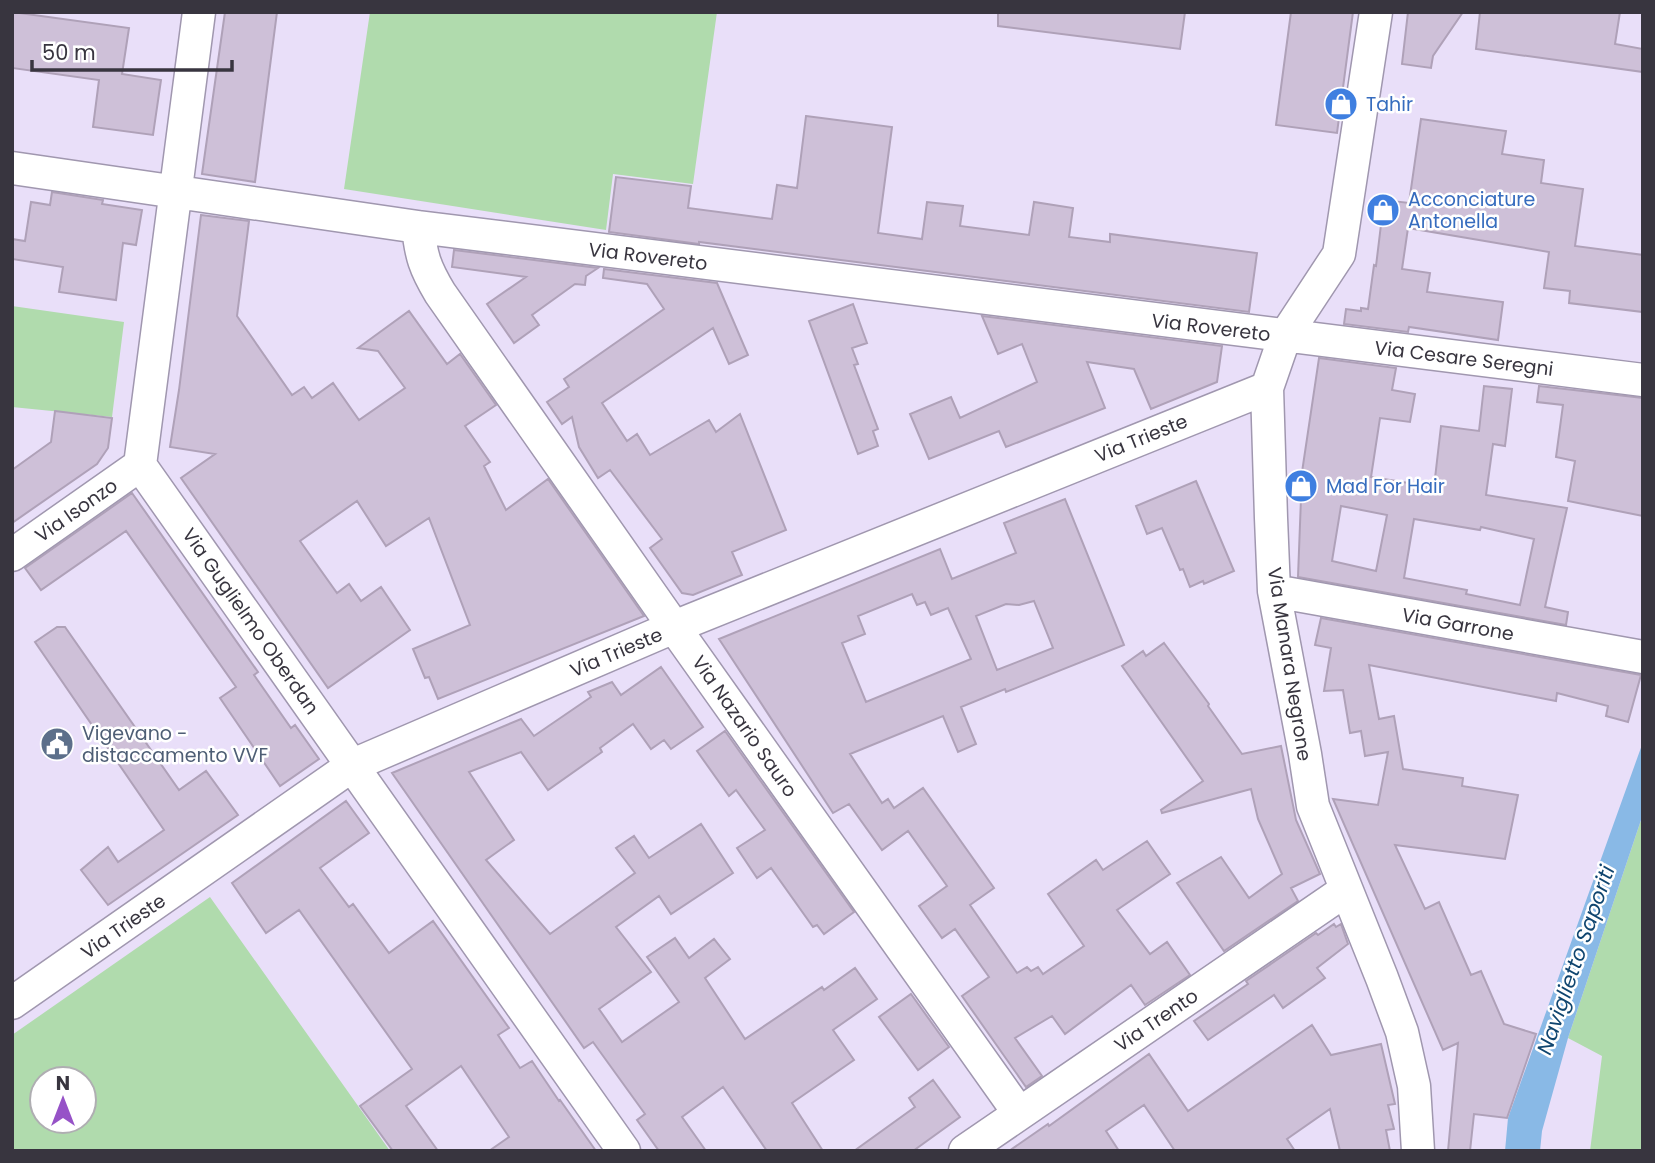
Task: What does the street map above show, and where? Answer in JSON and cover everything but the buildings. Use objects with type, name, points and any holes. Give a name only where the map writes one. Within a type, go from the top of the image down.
[{"type":"street","points":[[140,465],[199,12]]},
{"type":"street","name":"Via Manara Negrone","points":[[1376,12],[1339,254],[1285,336],[1267,388],[1274,591],[1313,806],[1402,1032],[1414,1086],[1418,1151]]},
{"type":"street","name":"Via Rovereto","points":[[12,168],[418,227],[1285,336]]},
{"type":"street","name":"Via Nazario Sauro","points":[[418,227],[421,254],[440,293],[1019,1113]]},
{"type":"street","name":"Via Cesare Seregni","points":[[1285,336],[1643,380]]},
{"type":"street","name":"Via Trieste","points":[[12,1003],[353,765],[674,627],[1267,388]]},
{"type":"street","name":"Via Isonzo","points":[[12,555],[140,465]]},
{"type":"street","name":"Via Guglielmo Oberdan","points":[[140,465],[624,1151]]},
{"type":"street","name":"Via Garrone","points":[[1274,591],[1643,657]]},
{"type":"street","name":"Via Trento","points":[[965,1151],[1346,890]]},
{"type":"green space","points":[[370,12],[717,12],[693,184],[613,174],[606,230],[344,189]]},
{"type":"green space","points":[[12,306],[124,322],[112,417],[12,407]]},
{"type":"green space","points":[[1643,814],[1643,1151],[1590,1151],[1602,1056],[1568,1038]]},
{"type":"green space","points":[[210,897],[390,1151],[12,1151],[12,1035]]},
{"type":"water","name":"Naviglietto Saporiti","points":[[1643,742],[1643,814],[1568,1038],[1542,1131],[1540,1151],[1505,1151],[1508,1118]]},
{"type":"place","name":"Tahir","points":[[1341,104]]},
{"type":"place","name":"Acconciature Antonella","points":[[1383,210]]},
{"type":"place","name":"Mad For Hair","points":[[1301,486]]},
{"type":"place","name":"Vigevano - distaccamento VVF","points":[[57,744]]}]
